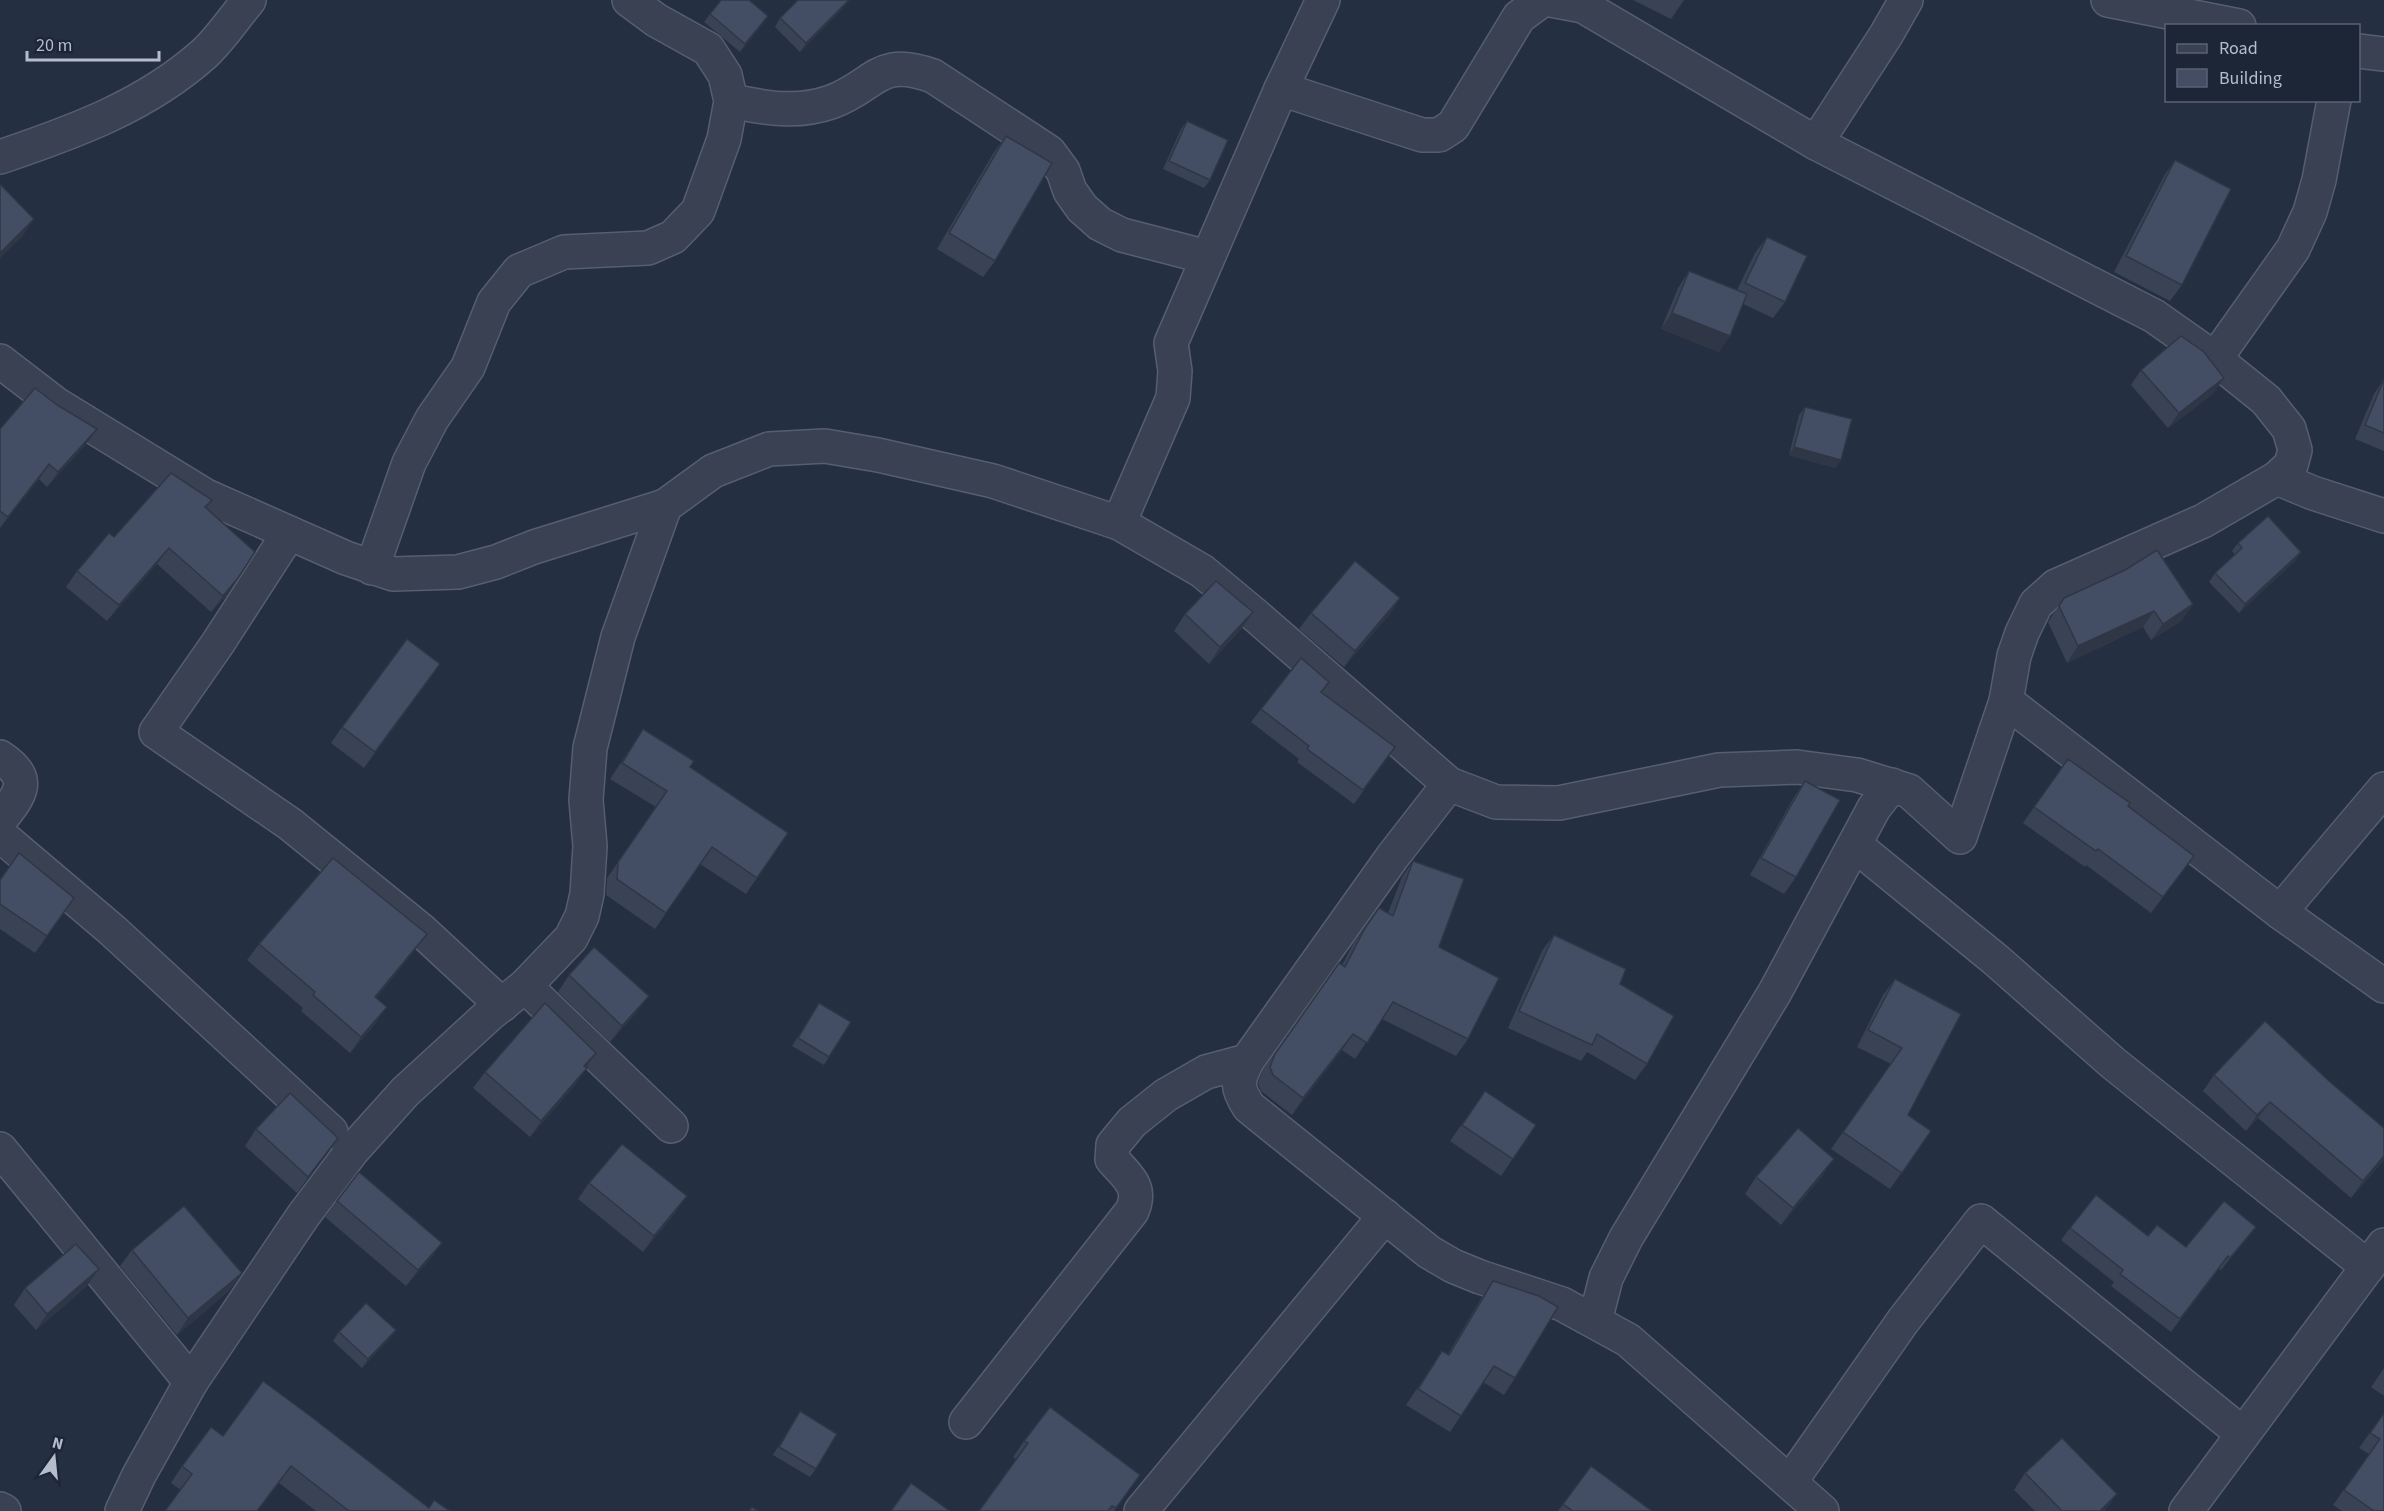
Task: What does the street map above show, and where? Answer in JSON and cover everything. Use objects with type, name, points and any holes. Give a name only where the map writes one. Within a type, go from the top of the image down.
[{"type":"street","points":[[0,157],[127,108],[171,81],[207,51],[249,0]]},
{"type":"street","points":[[372,568],[409,463],[432,419],[468,367],[494,302],[519,271],[564,252],[648,248],[673,237],[698,211],[724,139],[731,101],[725,75],[708,49],[656,20],[629,0]]},
{"type":"street","points":[[1119,523],[1173,398],[1175,371],[1171,343],[1281,89],[1323,0]]},
{"type":"street","points":[[1281,89],[1422,135],[1439,135],[1453,126],[1519,17],[1542,0]]},
{"type":"street","points":[[0,361],[56,404],[206,496],[372,568],[393,574],[458,572],[496,562],[664,506],[713,471],[769,449],[825,446],[993,481],[1119,523],[1202,571],[1449,784],[1496,802],[1559,803],[1719,770],[1797,767],[1857,775],[1909,791],[1960,837],[2006,701],[2014,656],[2036,604],[2056,586],[2203,521],[2277,478],[2291,465],[2295,450],[2289,429],[2266,400],[2215,359],[2154,316],[1816,143],[1583,6],[1551,0]]},
{"type":"street","points":[[1816,143],[1906,0]]},
{"type":"street","points":[[2108,0],[2229,24]]},
{"type":"street","points":[[2360,51],[2384,54]]},
{"type":"street","points":[[731,101],[765,108],[799,110],[831,102],[875,76],[895,68],[933,76],[1048,152],[1063,171],[1070,191],[1082,208],[1100,224],[1122,235],[1208,257]]},
{"type":"street","points":[[2215,359],[2293,249],[2310,212],[2319,180],[2334,102]]},
{"type":"street","points":[[2277,478],[2313,494],[2384,516]]},
{"type":"street","points":[[122,1511],[139,1475],[191,1382],[303,1216],[352,1152],[405,1092],[513,995],[571,938],[582,916],[587,894],[590,846],[586,800],[590,748],[618,637],[664,506]]},
{"type":"street","points":[[289,533],[218,643],[156,732],[290,824],[421,930],[513,995],[670,1126]]},
{"type":"street","points":[[2006,701],[2280,912],[2384,986]]},
{"type":"street","points":[[0,757],[16,769],[20,777],[20,793],[0,820]]},
{"type":"street","points":[[1449,784],[1365,894],[1265,1039],[1247,1061],[1238,1079],[1240,1093],[1248,1107],[1429,1252],[1453,1266],[1562,1304],[1628,1340],[1822,1511]]},
{"type":"street","points":[[1595,1321],[1606,1278],[1626,1238],[1775,992],[1874,808],[1892,785]]},
{"type":"street","points":[[2280,912],[2384,789]]},
{"type":"street","points":[[0,835],[138,954],[352,1152]]},
{"type":"street","points":[[1855,845],[1996,960],[2113,1063],[2376,1256],[2186,1511]]},
{"type":"street","points":[[966,1422],[1132,1211],[1137,1199],[1136,1188],[1112,1159],[1113,1145],[1132,1122],[1166,1095],[1206,1072],[1247,1061]]},
{"type":"street","points":[[4,1162],[191,1382]]},
{"type":"street","points":[[1141,1511],[1384,1216]]},
{"type":"street","points":[[1790,1482],[1903,1321],[1981,1221],[2243,1434]]},
{"type":"street","points":[[0,1509],[4,1511]]},
{"type":"building","points":[[721,0],[749,0],[768,16],[745,44],[710,14]]},
{"type":"building","points":[[798,0],[849,0],[806,43],[780,18]]},
{"type":"building","points":[[1187,121],[1228,140],[1210,180],[1169,161]]},
{"type":"building","points":[[1006,136],[1052,163],[995,261],[949,233]]},
{"type":"building","points":[[2175,160],[2231,189],[2182,285],[2126,256]]},
{"type":"building","points":[[0,184],[34,219],[0,253]]},
{"type":"building","points":[[1767,237],[1807,256],[1785,302],[1745,283]]},
{"type":"building","points":[[1689,271],[1747,294],[1730,336],[1672,313]]},
{"type":"building","points":[[2181,336],[2204,352],[2224,378],[2179,413],[2141,370]]},
{"type":"building","points":[[2384,379],[2384,433],[2365,425]]},
{"type":"building","points":[[35,388],[57,405],[97,429],[58,472],[49,464],[8,517],[0,511],[0,429]]},
{"type":"building","points":[[1805,407],[1852,419],[1841,460],[1794,447]]},
{"type":"building","points":[[171,473],[212,500],[205,507],[255,552],[223,596],[169,548],[119,605],[77,571],[109,533],[114,537]]},
{"type":"building","points":[[2268,516],[2301,552],[2245,604],[2215,573],[2242,548],[2238,543]]},
{"type":"building","points":[[2157,550],[2193,604],[2163,624],[2154,611],[2078,646],[2059,606],[2064,598],[2125,570]]},
{"type":"building","points":[[1355,561],[1400,598],[1355,651],[1311,613]]},
{"type":"building","points":[[1216,581],[1253,612],[1220,647],[1185,614]]},
{"type":"building","points":[[407,639],[440,664],[375,752],[342,727]]},
{"type":"building","points":[[1301,658],[1329,682],[1321,692],[1395,747],[1363,790],[1307,749],[1309,746],[1261,709]]},
{"type":"building","points":[[643,729],[694,761],[690,767],[788,833],[757,878],[712,847],[666,913],[617,879],[618,862],[667,791],[622,763]]},
{"type":"building","points":[[2068,759],[2130,803],[2128,806],[2194,856],[2163,897],[2098,849],[2096,851],[2034,807]]},
{"type":"building","points":[[1805,781],[1840,800],[1796,877],[1761,858]]},
{"type":"building","points":[[19,853],[74,898],[47,936],[0,904],[0,880]]},
{"type":"building","points":[[333,858],[427,934],[375,997],[387,1007],[361,1037],[313,995],[315,992],[259,944]]},
{"type":"building","points":[[1413,861],[1464,879],[1439,947],[1499,978],[1468,1039],[1393,1002],[1367,1043],[1353,1034],[1303,1098],[1273,1075],[1270,1067],[1275,1054],[1339,963],[1345,967],[1365,928],[1379,908],[1393,916]]},
{"type":"building","points":[[1554,935],[1626,969],[1620,984],[1674,1016],[1647,1064],[1597,1034],[1592,1045],[1519,1011]]},
{"type":"building","points":[[594,947],[649,996],[622,1026],[569,975]]},
{"type":"building","points":[[1895,979],[1961,1014],[1908,1115],[1931,1131],[1902,1173],[1843,1132],[1902,1048],[1868,1030]]},
{"type":"building","points":[[545,1003],[596,1053],[584,1066],[587,1068],[541,1121],[485,1072]]},
{"type":"building","points":[[819,1003],[851,1022],[829,1057],[798,1038]]},
{"type":"building","points":[[2265,1021],[2329,1081],[2384,1128],[2384,1156],[2363,1181],[2270,1102],[2257,1115],[2214,1075]]},
{"type":"building","points":[[1485,1091],[1536,1125],[1513,1159],[1462,1125]]},
{"type":"building","points":[[290,1093],[338,1138],[308,1177],[256,1129]]},
{"type":"building","points":[[1798,1128],[1834,1159],[1793,1208],[1756,1177]]},
{"type":"building","points":[[622,1144],[687,1196],[654,1236],[589,1183]]},
{"type":"building","points":[[359,1172],[442,1243],[418,1270],[337,1201]]},
{"type":"building","points":[[2096,1195],[2148,1236],[2157,1225],[2186,1247],[2224,1201],[2256,1227],[2230,1258],[2228,1256],[2180,1319],[2120,1274],[2123,1270],[2070,1228]]},
{"type":"building","points":[[184,1206],[242,1273],[188,1318],[132,1250]]},
{"type":"building","points":[[76,1244],[99,1269],[47,1314],[25,1288]]},
{"type":"building","points":[[1493,1281],[1539,1296],[1558,1307],[1515,1378],[1494,1366],[1461,1416],[1418,1389],[1442,1351],[1449,1355]]},
{"type":"building","points":[[366,1303],[396,1330],[368,1359],[339,1332]]},
{"type":"building","points":[[263,1381],[429,1508],[434,1500],[450,1511],[349,1511],[291,1466],[257,1511],[165,1511],[192,1474],[182,1466],[211,1427],[223,1436]]},
{"type":"building","points":[[1050,1407],[1140,1475],[1116,1508],[1112,1506],[1108,1511],[979,1511],[1028,1443],[1024,1441]]},
{"type":"building","points":[[800,1411],[837,1434],[816,1469],[779,1447]]},
{"type":"building","points":[[2384,1413],[2384,1511],[2374,1511],[2344,1490],[2380,1439],[2370,1433]]},
{"type":"building","points":[[2062,1438],[2117,1494],[2100,1511],[2062,1511],[2025,1473]]},
{"type":"building","points":[[1591,1466],[1652,1511],[1573,1511],[1563,1504]]},
{"type":"building","points":[[911,1483],[950,1511],[891,1511]]}]
